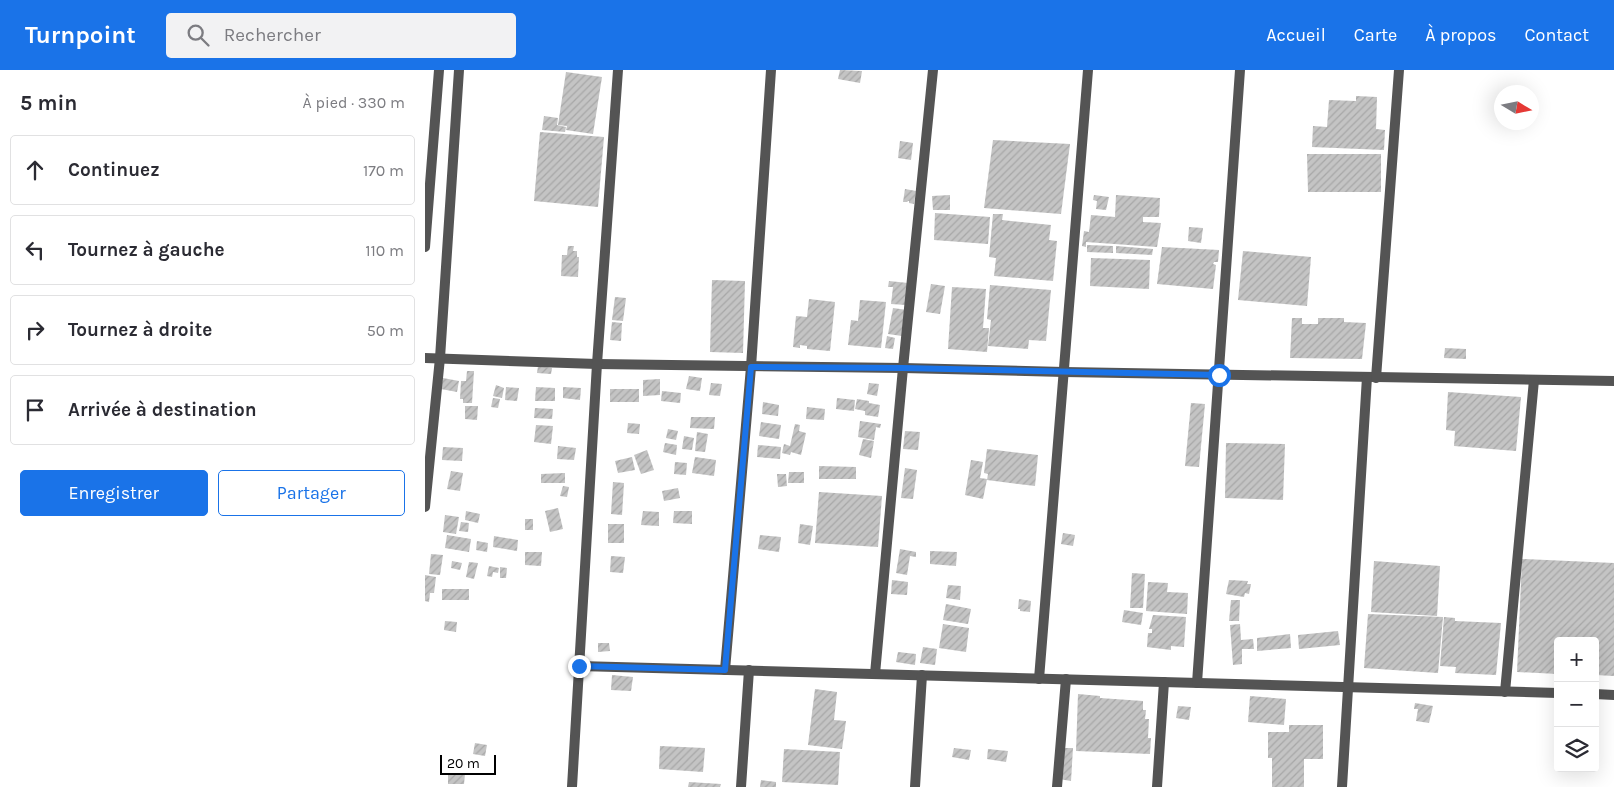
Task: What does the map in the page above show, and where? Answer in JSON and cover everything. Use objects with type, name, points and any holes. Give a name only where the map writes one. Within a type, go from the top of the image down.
[{"type":"street","points":[[425,247],[439,70]]},
{"type":"street","points":[[425,507],[440,358],[459,70]]},
{"type":"street","points":[[571,787],[597,364],[618,70]]},
{"type":"street","points":[[725,670],[751,367],[771,70]]},
{"type":"street","points":[[875,674],[933,70]]},
{"type":"street","points":[[1039,679],[1088,70]]},
{"type":"street","points":[[1197,683],[1239,70]]},
{"type":"street","points":[[1342,787],[1371,377],[1399,70]]},
{"type":"street","points":[[425,358],[751,367],[1614,381]]},
{"type":"street","points":[[1505,692],[1534,380]]},
{"type":"street","points":[[579,666],[1554,693]]},
{"type":"street","points":[[741,787],[749,670]]},
{"type":"street","points":[[915,787],[923,675]]},
{"type":"street","points":[[1057,787],[1065,679]]},
{"type":"street","points":[[1157,787],[1164,682]]},
{"type":"street","points":[[1599,694],[1614,695]]},
{"type":"building","points":[[840,70],[862,71],[860,83],[838,79]]},
{"type":"building","points":[[566,72],[602,77],[593,134],[566,130],[567,126],[558,125]]},
{"type":"building","points":[[1356,96],[1377,97],[1376,129],[1385,130],[1384,150],[1312,147],[1313,126],[1327,127],[1329,100],[1356,101]]},
{"type":"building","points":[[544,116],[558,118],[557,125],[566,127],[565,132],[542,130]]},
{"type":"building","points":[[540,132],[604,137],[598,207],[534,201]]},
{"type":"building","points":[[993,140],[1070,144],[1061,214],[984,208]]},
{"type":"building","points":[[900,141],[913,143],[911,160],[898,158]]},
{"type":"building","points":[[1307,154],[1381,154],[1381,192],[1308,192]]},
{"type":"building","points":[[905,189],[916,191],[914,204],[909,203],[909,201],[903,202]]},
{"type":"building","points":[[950,195],[950,210],[933,210],[932,196]]},
{"type":"building","points":[[1094,195],[1109,197],[1106,210],[1096,209],[1097,201],[1093,200]]},
{"type":"building","points":[[1116,195],[1160,198],[1159,217],[1143,217],[1143,222],[1161,223],[1157,247],[1086,242],[1086,247],[1082,246],[1084,231],[1089,232],[1091,215],[1115,217]]},
{"type":"building","points":[[935,213],[990,217],[988,244],[934,240]]},
{"type":"building","points":[[993,214],[1003,214],[1002,220],[1051,225],[1049,240],[1057,241],[1053,281],[994,276],[996,258],[989,257]]},
{"type":"building","points":[[1189,227],[1203,228],[1201,243],[1188,241]]},
{"type":"building","points":[[1087,245],[1113,246],[1113,253],[1087,252]]},
{"type":"building","points":[[568,246],[574,246],[573,251],[577,251],[577,257],[579,257],[578,277],[561,276],[562,255],[567,255]]},
{"type":"building","points":[[1116,246],[1153,249],[1152,255],[1116,253]]},
{"type":"building","points":[[1162,247],[1219,250],[1218,262],[1213,264],[1216,265],[1213,289],[1157,284]]},
{"type":"building","points":[[1243,251],[1311,257],[1307,306],[1238,300]]},
{"type":"building","points":[[1091,258],[1150,260],[1149,289],[1090,286]]},
{"type":"building","points":[[712,280],[745,281],[743,353],[710,352]]},
{"type":"building","points":[[889,281],[908,283],[906,305],[891,304],[893,287],[888,287]]},
{"type":"building","points":[[931,284],[945,286],[940,314],[926,312]]},
{"type":"building","points":[[990,285],[1051,290],[1046,341],[1029,340],[1028,349],[988,346],[991,320],[987,319]]},
{"type":"building","points":[[952,287],[986,289],[983,328],[989,328],[987,352],[948,349]]},
{"type":"building","points":[[615,297],[626,298],[623,321],[612,320]]},
{"type":"building","points":[[809,299],[835,302],[830,351],[807,349],[807,346],[800,345],[800,348],[793,347],[796,316],[807,317]]},
{"type":"building","points":[[860,300],[886,302],[881,348],[848,345],[851,320],[858,321]]},
{"type":"building","points":[[893,308],[907,310],[902,336],[888,334]]},
{"type":"building","points":[[1292,318],[1302,318],[1302,324],[1318,324],[1318,318],[1344,318],[1344,322],[1366,323],[1362,359],[1290,358]]},
{"type":"building","points":[[612,322],[622,323],[621,341],[610,340]]},
{"type":"building","points":[[887,336],[895,338],[893,349],[885,348]]},
{"type":"building","points":[[1445,348],[1466,349],[1466,359],[1444,358]]},
{"type":"building","points":[[538,366],[552,368],[551,374],[537,373]]},
{"type":"building","points":[[467,371],[474,371],[472,403],[463,403],[463,399],[460,399],[461,381],[466,381]]},
{"type":"building","points":[[689,376],[702,378],[700,391],[686,389]]},
{"type":"building","points":[[443,378],[459,381],[457,392],[441,389]]},
{"type":"building","points":[[660,379],[660,395],[643,396],[643,380]]},
{"type":"building","points":[[711,383],[722,384],[720,396],[709,395]]},
{"type":"building","points":[[869,383],[879,384],[877,396],[867,394]]},
{"type":"building","points":[[496,385],[504,388],[502,398],[493,396]]},
{"type":"building","points":[[506,387],[519,388],[517,401],[505,400]]},
{"type":"building","points":[[536,387],[555,388],[555,401],[535,401]]},
{"type":"building","points":[[563,387],[581,388],[580,400],[563,398]]},
{"type":"building","points":[[610,389],[639,389],[639,402],[610,402]]},
{"type":"building","points":[[662,391],[681,393],[680,403],[661,401]]},
{"type":"building","points":[[1448,392],[1521,397],[1516,451],[1454,446],[1455,431],[1446,430]]},
{"type":"building","points":[[493,398],[500,399],[498,408],[491,407]]},
{"type":"building","points":[[837,398],[855,400],[854,411],[836,409]]},
{"type":"building","points":[[857,399],[880,405],[878,417],[865,415],[865,411],[855,409]]},
{"type":"building","points":[[763,402],[779,405],[778,416],[762,414]]},
{"type":"building","points":[[1191,403],[1205,404],[1199,467],[1185,466]]},
{"type":"building","points":[[465,406],[478,406],[477,420],[465,419]]},
{"type":"building","points":[[807,407],[825,409],[824,420],[806,419]]},
{"type":"building","points":[[535,408],[553,409],[552,419],[534,418]]},
{"type":"building","points":[[691,417],[715,417],[714,429],[690,428]]},
{"type":"building","points":[[860,421],[881,424],[880,428],[876,427],[874,440],[858,437]]},
{"type":"building","points":[[761,422],[781,425],[779,439],[759,436]]},
{"type":"building","points":[[628,423],[640,424],[639,434],[627,433]]},
{"type":"building","points":[[795,424],[800,425],[799,431],[806,433],[801,455],[791,452],[790,455],[782,453],[784,444],[790,446]]},
{"type":"building","points":[[536,425],[553,426],[551,444],[534,442]]},
{"type":"building","points":[[668,429],[678,431],[676,440],[666,438]]},
{"type":"building","points":[[905,431],[920,432],[918,450],[903,449]]},
{"type":"building","points":[[697,432],[708,434],[705,452],[695,451]]},
{"type":"building","points":[[684,436],[694,438],[692,450],[682,449]]},
{"type":"building","points":[[863,439],[874,441],[871,458],[859,455]]},
{"type":"building","points":[[665,443],[677,445],[676,455],[663,452]]},
{"type":"building","points":[[1226,443],[1285,444],[1283,500],[1225,498]]},
{"type":"building","points":[[758,445],[781,447],[780,459],[757,457]]},
{"type":"building","points":[[558,446],[576,448],[574,460],[557,459]]},
{"type":"building","points":[[443,447],[463,448],[462,461],[442,460]]},
{"type":"building","points":[[987,449],[1038,455],[1035,486],[987,480],[988,474],[984,473]]},
{"type":"building","points":[[647,450],[654,470],[641,474],[634,455]]},
{"type":"building","points":[[632,457],[635,470],[618,473],[615,461]]},
{"type":"building","points":[[695,457],[716,460],[714,476],[692,473]]},
{"type":"building","points":[[971,460],[983,462],[980,478],[987,479],[983,499],[965,495]]},
{"type":"building","points":[[675,462],[687,463],[686,475],[674,474]]},
{"type":"building","points":[[819,466],[856,467],[856,479],[819,479]]},
{"type":"building","points":[[905,468],[917,470],[913,499],[901,498]]},
{"type":"building","points":[[451,471],[463,473],[460,491],[447,489]]},
{"type":"building","points":[[789,472],[804,472],[804,483],[788,483]]},
{"type":"building","points":[[565,473],[565,483],[541,483],[541,474]]},
{"type":"building","points":[[777,474],[786,474],[787,486],[778,487]]},
{"type":"building","points":[[613,482],[624,483],[622,515],[611,514]]},
{"type":"building","points":[[563,486],[569,487],[567,497],[560,496]]},
{"type":"building","points":[[678,488],[680,498],[664,501],[662,491]]},
{"type":"building","points":[[819,492],[882,496],[878,547],[815,543]]},
{"type":"building","points":[[558,508],[563,529],[550,532],[545,511]]},
{"type":"building","points":[[466,511],[480,514],[478,523],[465,520]]},
{"type":"building","points":[[643,511],[659,512],[659,526],[641,525]]},
{"type":"building","points":[[674,511],[692,511],[692,524],[673,523]]},
{"type":"building","points":[[445,515],[459,517],[456,534],[443,532]]},
{"type":"building","points":[[525,519],[533,519],[533,530],[525,530]]},
{"type":"building","points":[[461,522],[469,523],[468,532],[459,531]]},
{"type":"building","points":[[608,524],[624,524],[624,543],[608,543]]},
{"type":"building","points":[[800,524],[813,526],[810,545],[798,543]]},
{"type":"building","points":[[1063,533],[1075,535],[1073,546],[1061,544]]},
{"type":"building","points":[[447,535],[471,539],[469,552],[445,548]]},
{"type":"building","points":[[760,535],[781,537],[779,552],[758,549]]},
{"type":"building","points":[[494,536],[518,540],[517,551],[493,547]]},
{"type":"building","points":[[477,541],[488,543],[487,552],[476,550]]},
{"type":"building","points":[[900,549],[916,552],[916,557],[910,556],[907,575],[896,573]]},
{"type":"building","points":[[930,551],[957,552],[956,566],[930,564]]},
{"type":"building","points":[[525,552],[542,552],[541,566],[525,565]]},
{"type":"building","points":[[431,554],[443,555],[440,575],[429,574]]},
{"type":"building","points":[[611,556],[625,557],[623,573],[610,572]]},
{"type":"building","points":[[1522,559],[1614,563],[1614,676],[1599,675],[1599,637],[1554,637],[1554,674],[1517,672]]},
{"type":"building","points":[[452,561],[462,563],[460,570],[451,568]]},
{"type":"building","points":[[1374,561],[1440,566],[1437,616],[1371,612]]},
{"type":"building","points":[[469,562],[478,563],[474,579],[466,577]]},
{"type":"building","points":[[489,566],[499,568],[498,573],[493,572],[492,577],[487,576]]},
{"type":"building","points":[[500,567],[507,568],[506,578],[500,578]]},
{"type":"building","points":[[1132,573],[1145,574],[1143,608],[1130,608]]},
{"type":"building","points":[[425,575],[436,577],[434,593],[430,593],[429,602],[425,601]]},
{"type":"building","points":[[892,580],[908,582],[907,595],[891,594]]},
{"type":"building","points":[[1229,580],[1248,581],[1247,584],[1251,584],[1249,594],[1245,593],[1244,597],[1226,594]]},
{"type":"building","points":[[1148,582],[1168,583],[1167,592],[1188,593],[1187,614],[1146,611]]},
{"type":"building","points":[[948,585],[961,586],[960,600],[946,598]]},
{"type":"building","points":[[442,589],[469,589],[469,600],[442,600]]},
{"type":"building","points":[[1019,599],[1031,601],[1030,612],[1018,609]]},
{"type":"building","points":[[1231,600],[1240,600],[1239,621],[1229,621]]},
{"type":"building","points":[[946,604],[971,609],[968,624],[943,620]]},
{"type":"building","points":[[1124,610],[1143,613],[1141,625],[1122,622]]},
{"type":"building","points":[[1368,614],[1443,617],[1438,673],[1364,668]]},
{"type":"building","points":[[1153,615],[1186,617],[1184,647],[1171,646],[1171,650],[1147,647],[1148,633],[1152,633],[1152,629],[1149,629]]},
{"type":"building","points":[[1444,617],[1455,618],[1455,621],[1501,623],[1496,675],[1455,673],[1456,667],[1440,666]]},
{"type":"building","points":[[445,621],[457,622],[456,632],[444,630]]},
{"type":"building","points":[[943,624],[969,628],[966,652],[939,648]]},
{"type":"building","points":[[1240,624],[1241,640],[1253,639],[1254,649],[1242,649],[1242,664],[1233,665],[1230,625]]},
{"type":"building","points":[[1338,631],[1340,645],[1299,649],[1298,635]]},
{"type":"building","points":[[1290,634],[1291,648],[1257,651],[1257,638]]},
{"type":"building","points":[[598,643],[609,643],[610,651],[598,652]]},
{"type":"building","points":[[923,647],[937,649],[935,665],[920,663]]},
{"type":"building","points":[[898,652],[916,654],[915,665],[896,662]]},
{"type":"building","points":[[612,675],[633,677],[631,691],[611,690]]},
{"type":"building","points":[[815,689],[837,692],[834,720],[846,721],[842,749],[808,745]]},
{"type":"building","points":[[1078,694],[1100,696],[1100,698],[1143,701],[1143,710],[1146,710],[1145,719],[1149,719],[1148,738],[1151,738],[1150,754],[1076,751]]},
{"type":"building","points":[[1250,696],[1286,699],[1284,725],[1248,722]]},
{"type":"building","points":[[1415,703],[1433,706],[1429,723],[1416,721],[1418,709],[1414,709]]},
{"type":"building","points":[[1178,706],[1191,707],[1189,720],[1176,718]]},
{"type":"building","points":[[1289,725],[1323,725],[1323,759],[1304,759],[1304,787],[1272,787],[1272,758],[1268,758],[1268,732],[1289,732]]},
{"type":"building","points":[[475,743],[487,745],[485,756],[473,754]]},
{"type":"building","points":[[660,746],[705,748],[703,772],[659,769]]},
{"type":"building","points":[[954,748],[971,750],[969,760],[952,757]]},
{"type":"building","points":[[1062,748],[1073,748],[1071,781],[1059,779]]},
{"type":"building","points":[[784,749],[840,752],[838,785],[782,782]]},
{"type":"building","points":[[988,749],[1008,751],[1006,762],[987,759]]},
{"type":"building","points":[[448,773],[465,774],[464,784],[448,784]]},
{"type":"building","points":[[761,780],[776,782],[776,787],[760,787]]},
{"type":"building","points":[[689,782],[721,784],[720,787],[688,787]]},
{"type":"route","points":[[579,666],[725,670],[751,367],[903,368],[1219,375]]}]
